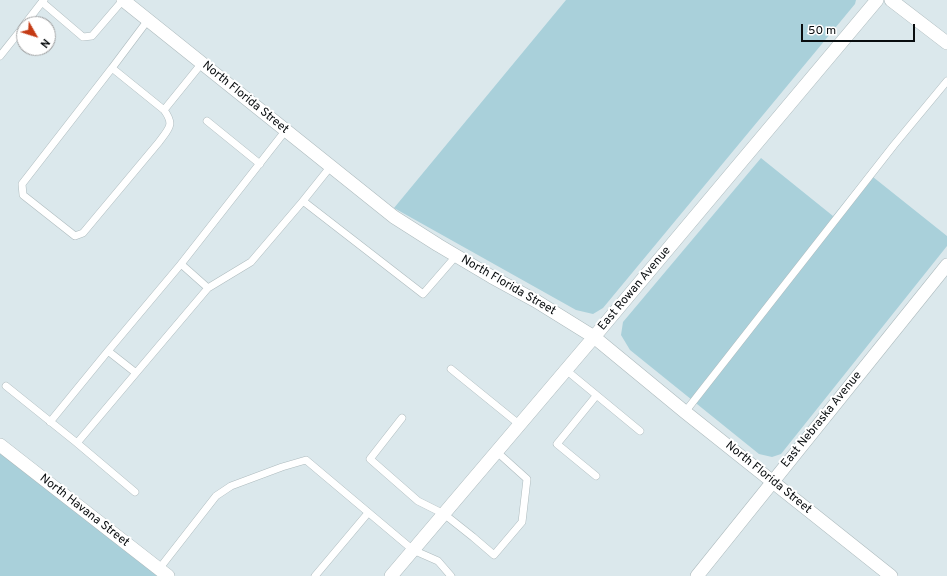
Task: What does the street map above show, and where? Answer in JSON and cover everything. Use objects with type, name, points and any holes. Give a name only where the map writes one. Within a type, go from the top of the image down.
[{"type":"street","name":"North Florida Street","points":[[123,0],[394,217],[456,256],[594,337],[685,412],[891,576]]},
{"type":"street","name":"East Rowan Avenue","points":[[391,576],[594,337],[876,0]]},
{"type":"street","points":[[891,0],[947,44]]},
{"type":"street","name":"East Nebraska Avenue","points":[[697,576],[947,265]]},
{"type":"street","name":"North Havana Street","points":[[0,445],[164,573]]},
{"type":"lane","points":[[32,16],[43,1],[83,37],[92,36],[123,0]]},
{"type":"lane","points":[[112,68],[164,110],[170,118],[170,126],[159,142],[83,233],[75,236],[23,195],[22,184],[148,20]]},
{"type":"lane","points":[[0,56],[16,36]]},
{"type":"lane","points":[[164,110],[202,63]]},
{"type":"lane","points":[[685,412],[879,164],[947,81]]},
{"type":"lane","points":[[207,121],[260,164]]},
{"type":"lane","points":[[50,422],[181,264],[286,130]]},
{"type":"lane","points":[[77,444],[208,288],[251,262],[331,166]]},
{"type":"lane","points":[[303,201],[423,294],[456,256]]},
{"type":"lane","points":[[181,264],[208,288]]},
{"type":"lane","points":[[108,351],[136,373]]},
{"type":"lane","points":[[451,369],[520,424]]},
{"type":"lane","points":[[566,370],[640,431]]},
{"type":"lane","points":[[6,386],[135,492]]},
{"type":"lane","points":[[596,396],[557,444],[596,476]]},
{"type":"lane","points":[[402,418],[370,459],[418,501],[444,514],[473,536],[494,555],[522,522],[527,479],[497,452]]},
{"type":"lane","points":[[164,573],[216,496],[231,486],[282,467],[306,460],[413,550],[438,561],[451,576]]},
{"type":"lane","points":[[315,576],[368,513]]},
{"type":"shaded area","points":[[566,0],[856,0],[855,4],[603,308],[593,314],[576,310],[394,208]]},
{"type":"shaded area","points":[[761,158],[833,216],[868,173],[947,236],[947,246],[781,454],[772,457],[759,454],[630,350],[621,335],[623,322]]},
{"type":"shaded area","points":[[0,450],[159,576],[0,576]]}]
